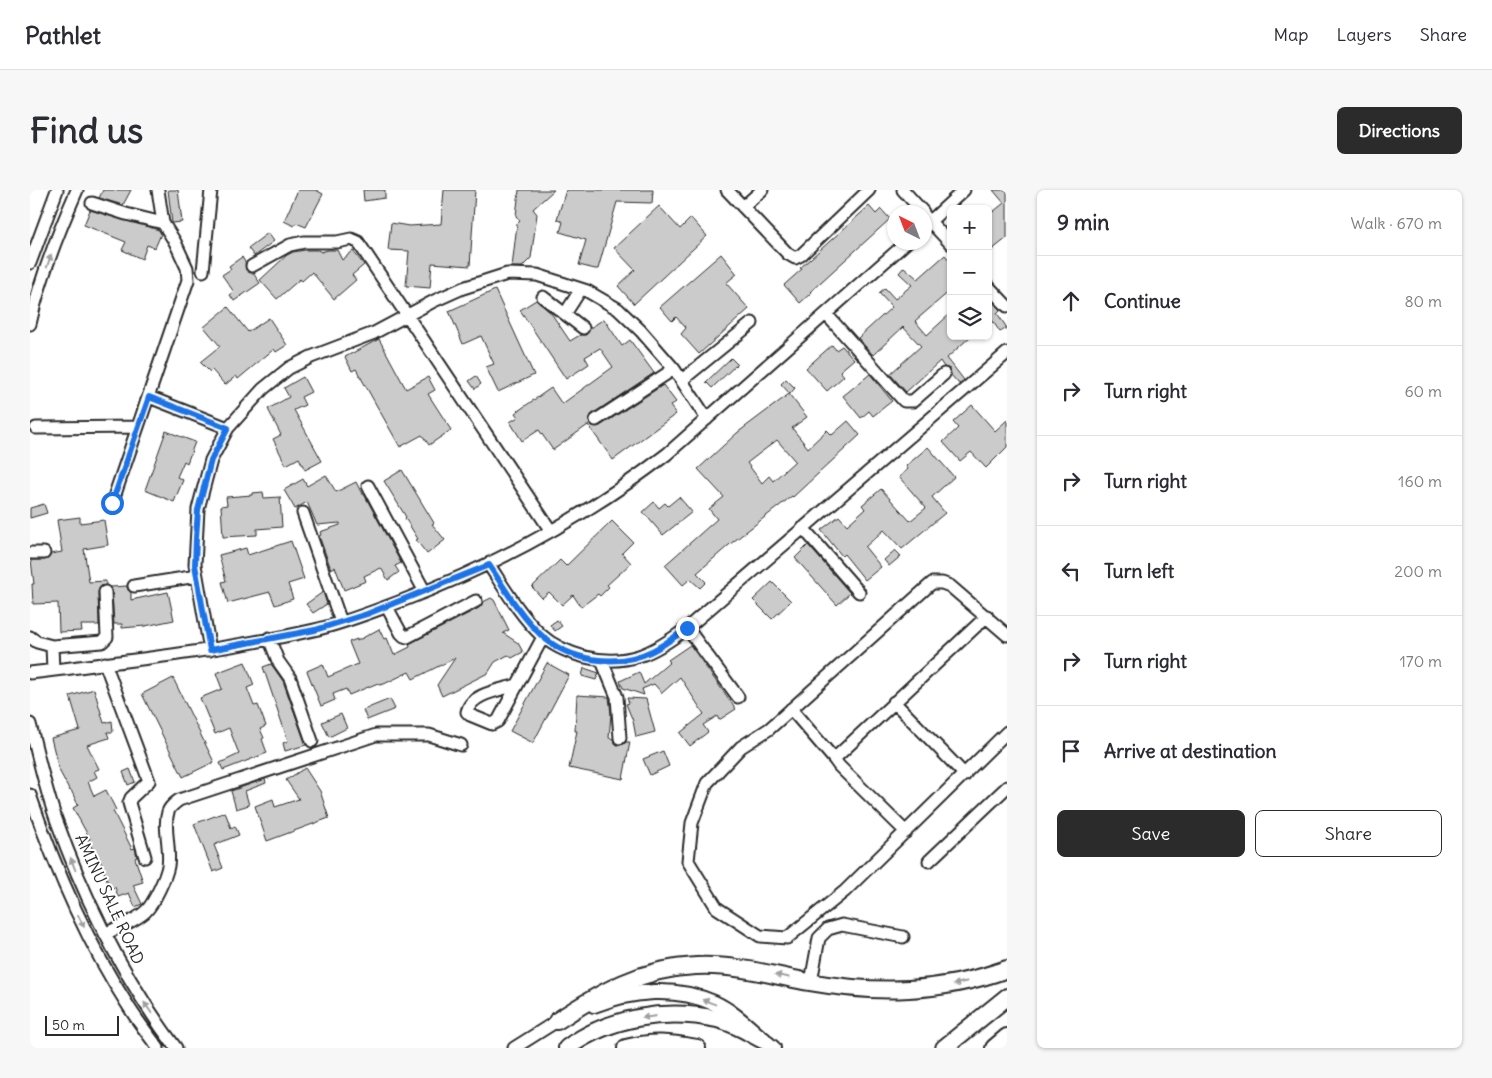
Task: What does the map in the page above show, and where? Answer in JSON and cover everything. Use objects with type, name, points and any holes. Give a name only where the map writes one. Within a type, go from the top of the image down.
[{"type":"highway","points":[[557,1021],[618,984],[669,969],[696,966],[726,967],[811,982],[882,990],[919,989],[950,985],[988,976],[1007,969]]},
{"type":"highway","points":[[944,1048],[1007,997]]},
{"type":"highway","points":[[567,1048],[590,1034],[612,1024],[661,1015],[691,1016],[718,1020],[741,1028],[768,1044]]},
{"type":"highway","points":[[994,1048],[1007,1037]]},
{"type":"highway","points":[[626,1048],[645,1043],[674,1044],[696,1048]]},
{"type":"main road","points":[[557,1021],[612,998],[636,993],[663,991],[688,995],[715,1003],[736,1017],[768,1044]]},
{"type":"street","points":[[30,263],[57,190]]},
{"type":"street","points":[[30,324],[36,297],[62,223],[77,190]]},
{"type":"street","points":[[112,503],[188,280],[187,268],[175,242],[163,223],[158,190]]},
{"type":"street","points":[[203,271],[211,190]]},
{"type":"street","points":[[727,190],[788,254],[795,258],[801,255],[870,190]]},
{"type":"street","points":[[743,207],[762,190]]},
{"type":"street","points":[[903,190],[914,205]]},
{"type":"street","points":[[932,214],[964,190]]},
{"type":"street","points":[[92,203],[163,223]]},
{"type":"street","points":[[932,226],[947,240]]},
{"type":"street","points":[[252,266],[290,246],[304,242],[337,242],[351,239],[358,242],[551,531]]},
{"type":"street","points":[[30,673],[210,650],[315,630],[387,607],[489,565],[604,500],[636,478],[667,454],[898,250]]},
{"type":"street","points":[[210,650],[195,556],[198,510],[211,460],[228,428],[263,389],[288,368],[332,348],[374,333],[434,301],[464,288],[507,274],[537,275],[581,289],[618,309],[641,331],[674,369],[707,419]]},
{"type":"street","points":[[566,314],[581,289]]},
{"type":"street","points":[[992,290],[1007,306]]},
{"type":"street","points":[[543,297],[583,328]]},
{"type":"street","points":[[826,314],[904,401],[912,401],[944,374]]},
{"type":"street","points":[[682,380],[752,323]]},
{"type":"street","points":[[489,565],[520,612],[543,637],[557,646],[575,654],[602,661],[634,658],[652,652],[687,628],[1007,353]]},
{"type":"street","points":[[596,420],[674,369]]},
{"type":"street","points":[[149,397],[228,428]]},
{"type":"street","points":[[36,428],[138,427]]},
{"type":"street","points":[[368,486],[425,592]]},
{"type":"street","points":[[303,513],[341,622]]},
{"type":"street","points":[[803,528],[859,592]]},
{"type":"street","points":[[30,553],[44,553]]},
{"type":"street","points":[[134,586],[197,576]]},
{"type":"street","points":[[1007,635],[950,586],[942,583],[932,583],[769,729],[741,748],[708,782],[692,823],[688,861],[717,908],[760,936],[787,938],[845,890],[1007,732]]},
{"type":"street","points":[[30,637],[37,642],[52,646],[102,642],[107,637],[105,592]]},
{"type":"street","points":[[387,607],[401,633],[407,637],[476,601]]},
{"type":"street","points":[[834,759],[986,616]]},
{"type":"street","points":[[687,628],[738,697]]},
{"type":"street","points":[[517,684],[543,637]]},
{"type":"street","points":[[269,638],[278,661],[290,678],[312,740]]},
{"type":"street","points":[[52,646],[53,670]]},
{"type":"street","points":[[602,661],[617,697],[620,738]]},
{"type":"street","points":[[105,663],[149,782],[131,798],[129,803],[145,857]]},
{"type":"street","points":[[894,702],[964,775]]},
{"type":"street","points":[[791,709],[839,766],[906,832]]},
{"type":"street","name":"AMINU SALE ROAD","points":[[30,724],[56,818],[77,876],[111,946],[142,1000],[176,1048]]},
{"type":"street","points":[[106,934],[146,910],[156,894],[168,868],[168,812],[179,800],[376,735],[429,735],[462,745]]},
{"type":"street","points":[[929,861],[1007,787]]},
{"type":"street","name":"AMINU SALE ROAD","points":[[30,795],[45,840],[70,900],[126,1004],[158,1048]]},
{"type":"street","points":[[811,982],[819,938],[828,929],[842,925],[903,937]]},
{"type":"street","points":[[514,1048],[557,1021]]},
{"type":"building","points":[[103,190],[131,190],[123,205],[99,198]]},
{"type":"building","points":[[168,190],[178,190],[182,222],[172,223]]},
{"type":"building","points":[[298,190],[316,190],[323,194],[306,227],[296,223],[294,226],[284,221]]},
{"type":"building","points":[[363,190],[385,190],[385,198],[364,201]]},
{"type":"building","points":[[444,190],[475,190],[470,266],[432,263],[430,288],[406,286],[409,251],[388,250],[391,223],[409,226],[441,224]]},
{"type":"building","points":[[519,190],[554,190],[533,209],[537,214],[531,258],[522,267],[512,267],[517,224],[520,221],[516,216]]},
{"type":"building","points":[[566,190],[653,190],[652,203],[617,202],[598,269],[595,269],[579,265],[586,240],[560,232],[563,222],[557,219]]},
{"type":"building","points":[[993,190],[1007,190],[1007,238],[992,250],[992,213],[1004,203]]},
{"type":"building","points":[[659,206],[680,229],[691,218],[707,236],[634,304],[618,286],[635,270],[614,248]]},
{"type":"building","points":[[869,206],[876,214],[881,209],[887,216],[887,222],[800,303],[784,285],[802,269],[800,268]]},
{"type":"building","points":[[90,210],[159,230],[161,234],[155,248],[147,245],[142,259],[122,250],[126,242],[84,225]]},
{"type":"building","points":[[268,233],[274,241],[254,256],[248,248]]},
{"type":"building","points":[[305,250],[318,250],[321,252],[337,250],[342,260],[353,251],[364,265],[352,275],[356,280],[334,299],[312,272],[302,281],[300,279],[277,299],[260,280],[287,255]]},
{"type":"building","points":[[721,254],[737,274],[726,283],[749,309],[699,354],[681,334],[686,328],[676,317],[672,321],[660,307]]},
{"type":"building","points":[[945,255],[947,257],[947,293],[915,321],[927,335],[947,317],[947,340],[967,340],[947,358],[964,380],[959,384],[951,375],[950,369],[944,367],[940,361],[906,392],[890,374],[921,346],[903,327],[873,355],[858,338],[892,307],[879,293],[885,288],[895,299],[912,285],[899,273],[904,267],[918,279]]},
{"type":"building","points":[[242,257],[246,270],[253,273],[260,283],[234,301],[230,295],[234,292],[222,275],[231,269],[229,266]]},
{"type":"building","points":[[495,290],[534,375],[498,392],[486,367],[494,364],[481,336],[463,344],[449,311]]},
{"type":"building","points":[[536,300],[551,313],[570,341],[580,335],[586,335],[590,328],[604,319],[622,346],[630,340],[654,373],[592,414],[589,421],[592,426],[600,426],[663,385],[676,402],[670,406],[676,414],[613,460],[588,425],[553,450],[539,430],[522,441],[510,422],[518,417],[515,413],[551,388],[562,404],[613,367],[600,348],[585,357],[589,364],[566,379],[520,310]]},
{"type":"building","points":[[992,301],[1000,310],[997,313],[1007,328],[1000,332],[992,320]]},
{"type":"building","points":[[228,307],[248,332],[269,318],[287,345],[276,352],[274,349],[238,379],[236,376],[225,385],[212,370],[210,372],[200,362],[220,346],[204,327]]},
{"type":"building","points":[[379,339],[406,389],[428,377],[435,390],[428,394],[451,430],[429,445],[422,435],[400,447],[356,369],[352,371],[345,357]]},
{"type":"building","points":[[832,345],[836,350],[842,346],[854,359],[840,371],[844,376],[827,391],[806,368]]},
{"type":"building","points":[[731,358],[737,364],[712,388],[706,382]]},
{"type":"building","points":[[870,374],[892,401],[873,416],[869,411],[861,418],[843,396]]},
{"type":"building","points":[[476,376],[481,384],[475,389],[469,381]]},
{"type":"building","points":[[303,377],[311,392],[301,397],[305,405],[294,410],[322,461],[305,470],[299,458],[286,465],[273,439],[281,435],[268,409],[289,397],[284,388]]},
{"type":"building","points":[[786,379],[795,388],[790,394],[781,384]]},
{"type":"building","points":[[789,394],[807,417],[792,428],[808,448],[827,430],[832,435],[848,421],[860,435],[793,497],[729,545],[697,573],[706,582],[700,588],[690,579],[683,585],[665,565],[717,519],[709,509],[724,497],[698,469],[737,433]],"holes":[[[777,440],[795,461],[773,481],[769,476],[762,483],[747,463]]]},
{"type":"building","points":[[972,405],[995,431],[1007,420],[1007,447],[986,468],[971,452],[960,461],[943,442],[958,428],[953,422]]},
{"type":"building","points":[[166,431],[195,442],[187,463],[184,461],[177,477],[183,480],[174,502],[145,490]]},
{"type":"building","points":[[928,447],[954,477],[932,497],[945,513],[902,549],[884,530],[865,547],[881,567],[865,580],[821,530],[839,516],[847,525],[865,509],[862,505],[881,489],[910,521],[926,508],[899,477],[908,469],[906,466]]},
{"type":"building","points":[[402,470],[434,523],[432,524],[445,540],[427,554],[416,540],[418,539],[384,481]]},
{"type":"building","points":[[326,475],[336,492],[356,482],[362,494],[364,494],[401,563],[395,566],[399,572],[388,580],[381,568],[364,576],[366,581],[344,590],[335,567],[331,569],[319,536],[321,535],[320,532],[340,525],[340,523],[317,525],[307,502],[295,509],[284,490],[303,479],[307,486]]},
{"type":"building","points":[[263,492],[264,498],[280,497],[282,527],[257,529],[257,535],[223,537],[221,506],[227,505],[226,497]]},
{"type":"building","points":[[679,497],[692,512],[663,535],[643,512],[654,502],[659,508],[665,503],[668,506]]},
{"type":"building","points":[[44,504],[47,513],[30,518],[30,508]]},
{"type":"building","points":[[80,517],[80,523],[104,520],[108,545],[84,549],[89,582],[106,581],[106,585],[101,586],[98,592],[99,625],[81,625],[82,631],[59,632],[58,603],[33,604],[32,584],[34,584],[31,560],[48,559],[51,554],[62,552],[57,520]]},
{"type":"building","points":[[612,521],[633,542],[622,553],[631,563],[607,585],[609,587],[600,596],[598,594],[581,607],[573,595],[562,605],[549,592],[542,598],[532,587],[560,560],[566,566]]},
{"type":"building","points":[[291,541],[304,579],[288,584],[293,599],[275,605],[270,592],[228,603],[222,582],[226,581],[219,555],[246,548],[248,555]]},
{"type":"building","points":[[808,545],[850,593],[837,605],[795,558]]},
{"type":"building","points":[[895,550],[901,556],[889,566],[884,560]]},
{"type":"building","points":[[772,582],[791,601],[772,619],[753,600]]},
{"type":"building","points":[[127,586],[131,593],[131,600],[168,592],[174,620],[145,626],[122,628],[122,624],[114,624],[111,587]]},
{"type":"building","points":[[323,592],[327,604],[313,613],[306,604]]},
{"type":"building","points":[[491,598],[494,600],[509,630],[503,633],[518,643],[523,652],[512,658],[508,655],[495,662],[488,673],[442,696],[437,685],[455,658],[413,679],[409,672],[384,684],[379,685],[378,683],[349,695],[346,689],[333,694],[335,700],[321,706],[307,671],[323,664],[328,677],[358,664],[349,642],[357,639],[357,641],[379,629],[384,639],[387,638],[394,655],[410,647],[409,644],[479,608],[483,602]]},
{"type":"building","points":[[557,620],[562,626],[555,631],[550,625]]},
{"type":"building","points":[[690,645],[736,709],[719,720],[717,716],[703,725],[708,732],[690,746],[680,733],[704,714],[680,677],[662,693],[654,684],[642,689],[644,695],[623,688],[620,681],[639,672],[644,684],[670,662],[668,660]]},
{"type":"building","points":[[245,662],[254,685],[247,688],[254,706],[258,705],[266,726],[260,729],[267,753],[223,770],[220,763],[239,754],[229,728],[215,734],[200,698],[222,689],[216,673]]},
{"type":"building","points":[[547,663],[569,675],[533,743],[510,731]]},
{"type":"building","points":[[271,664],[283,681],[306,745],[285,751],[283,743],[288,741],[263,667]]},
{"type":"building","points":[[584,668],[599,673],[596,680],[582,676]]},
{"type":"building","points":[[173,678],[214,762],[183,777],[142,694]]},
{"type":"building","points":[[94,689],[104,723],[112,721],[113,732],[107,732],[109,738],[87,745],[99,769],[94,771],[97,777],[88,782],[94,796],[106,790],[116,810],[113,811],[132,849],[135,848],[137,857],[135,858],[143,882],[133,885],[142,904],[135,907],[129,893],[118,897],[115,887],[110,889],[99,857],[97,858],[88,840],[90,839],[73,808],[78,805],[59,770],[51,738],[80,730],[70,696]]},
{"type":"building","points":[[577,695],[609,697],[611,714],[609,738],[613,739],[617,745],[630,742],[623,779],[569,768],[577,731],[575,731]]},
{"type":"building","points":[[627,698],[646,699],[655,732],[636,737],[633,721],[626,704],[629,703]]},
{"type":"building","points":[[390,699],[395,709],[367,720],[363,710]]},
{"type":"building","points":[[341,714],[347,728],[329,737],[322,722]]},
{"type":"building","points":[[663,751],[669,766],[650,775],[643,759]]},
{"type":"building","points":[[305,768],[320,791],[329,818],[267,841],[255,806],[273,799],[275,807],[299,799],[286,780]]},
{"type":"building","points":[[130,769],[135,782],[128,785],[123,772]]},
{"type":"building","points":[[265,779],[266,783],[245,791],[249,805],[236,809],[231,791]]},
{"type":"building","points":[[225,812],[231,828],[235,826],[239,835],[214,845],[223,868],[213,872],[194,824]]},
{"type":"route","points":[[112,503],[149,397],[228,428],[211,460],[198,510],[195,565],[210,650],[315,630],[367,614],[489,565],[520,612],[532,626],[543,637],[575,654],[602,661],[634,658],[652,652],[687,628]]}]
